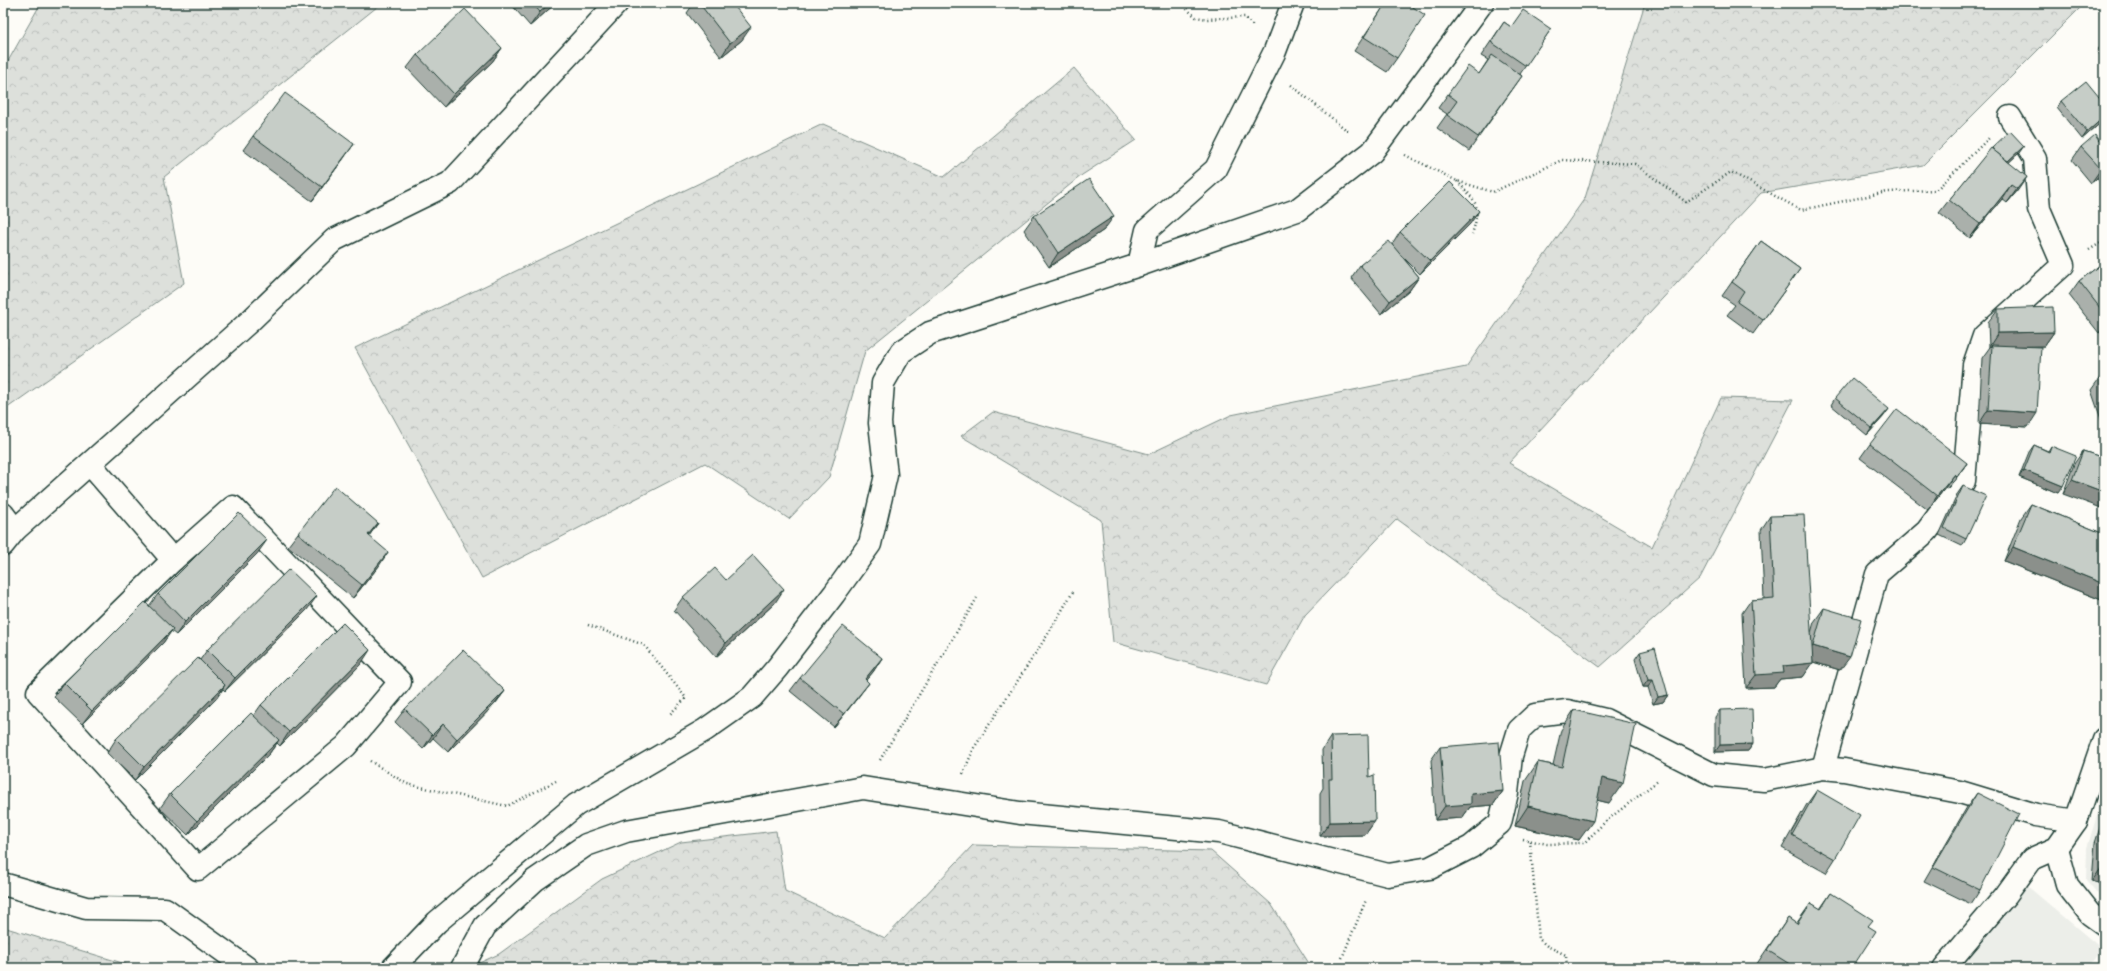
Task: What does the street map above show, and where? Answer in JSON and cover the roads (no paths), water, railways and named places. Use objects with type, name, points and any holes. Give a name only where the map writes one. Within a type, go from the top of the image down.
[{"type":"street","points":[[7,530],[90,464],[250,321],[334,240],[450,183],[617,3]]},
{"type":"street","points":[[1139,265],[1147,230],[1216,169],[1271,58],[1293,3]]},
{"type":"street","points":[[393,968],[437,922],[576,805],[711,726],[752,697],[777,668],[870,544],[886,475],[880,423],[883,383],[901,352],[930,333],[1139,265],[1297,210],[1376,147],[1482,3]]},
{"type":"street","points":[[1823,768],[1877,574],[1927,531],[1964,481],[1974,365],[1984,336],[2063,265],[2038,209],[2035,158],[2010,118]]},
{"type":"street","points":[[90,464],[173,560]]},
{"type":"street","points":[[233,507],[400,682],[346,746],[198,869],[38,692],[173,560],[233,507]]},
{"type":"street","points":[[462,968],[485,926],[535,880],[586,845],[626,831],[863,788],[1020,813],[1219,832],[1388,875],[1430,868],[1471,846],[1500,823],[1511,756],[1519,730],[1535,715],[1567,711],[1605,720],[1714,775],[1764,780],[1823,768],[1960,792],[2036,815],[2076,821]]},
{"type":"street","points":[[1944,968],[2006,895],[2032,859],[2057,848],[2076,821],[2104,739]]},
{"type":"street","points":[[2057,848],[2066,885],[2090,914],[2104,924]]},
{"type":"street","points":[[3,884],[86,908],[165,909],[247,968]]}]
